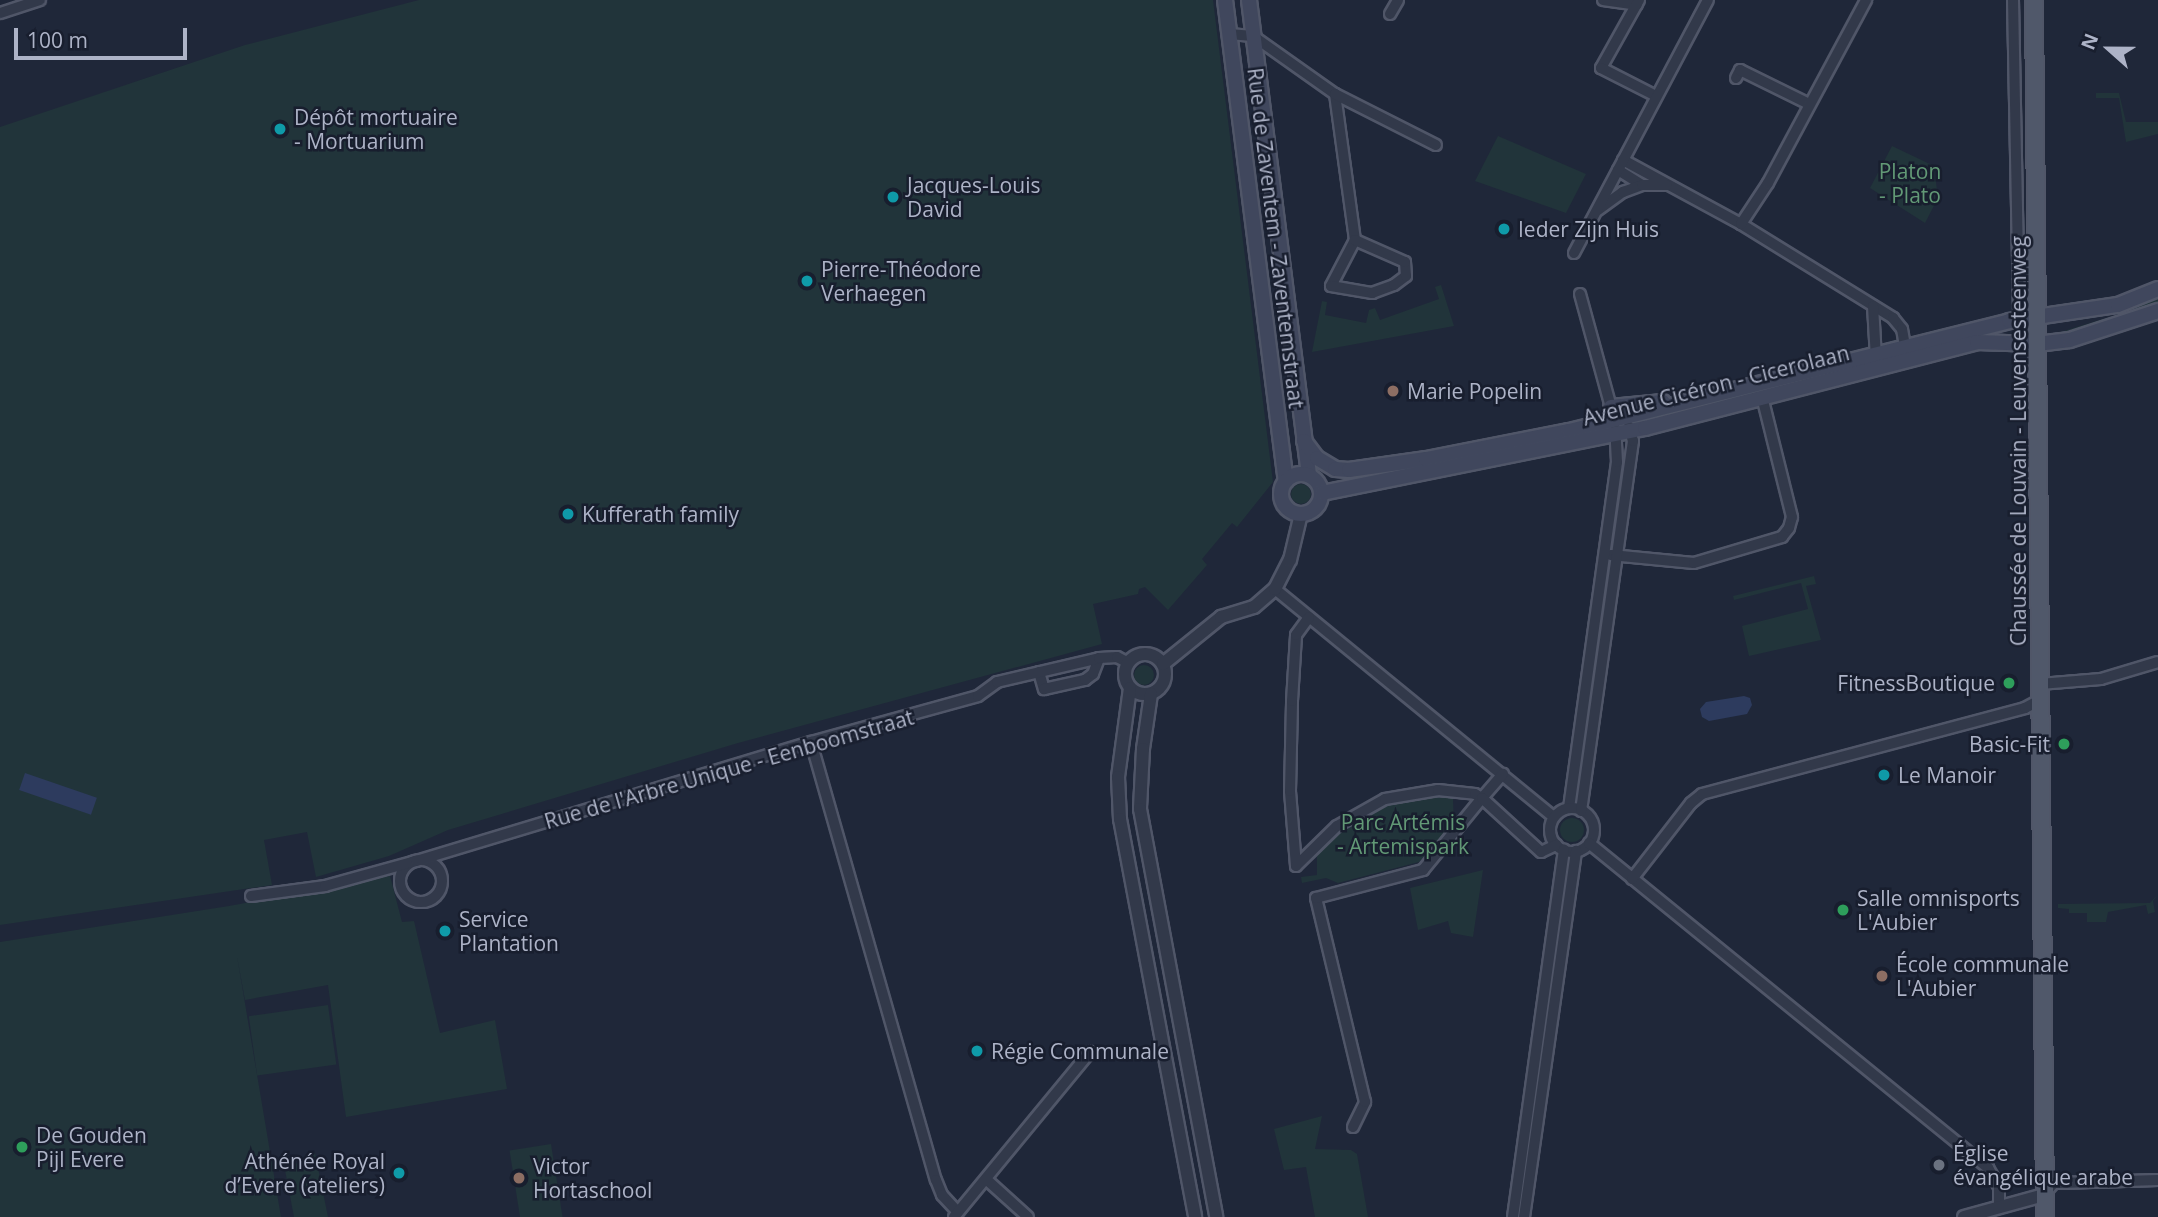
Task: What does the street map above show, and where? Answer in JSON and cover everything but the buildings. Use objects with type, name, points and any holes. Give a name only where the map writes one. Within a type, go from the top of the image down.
[{"type":"main road","name":"Rue de Zaventem - Zaventemstraat","points":[[1225,0],[1286,481]]},
{"type":"main road","name":"Rue de Zaventem - Zaventemstraat","points":[[1249,0],[1304,441],[1316,483]]},
{"type":"main road","name":"Chaussée de Louvain - Leuvensesteenweg","points":[[2034,0],[2045,1217]]},
{"type":"main road","name":"Avenue Cicéron - Cicerolaan","points":[[1286,481],[1296,474],[1316,483],[1619,421],[1682,403],[1876,360],[2019,319],[2118,305],[2158,289]]},
{"type":"main road","name":"Avenue Cicéron - Cicerolaan","points":[[1906,352],[1977,342],[2037,344],[2070,340],[2158,311]]},
{"type":"main road","name":"Avenue Cicéron - Cicerolaan","points":[[1304,441],[1317,458],[1335,469],[1349,470],[1762,397],[1876,360]]},
{"type":"main road","name":"Avenue Cicéron - Cicerolaan","points":[[1316,483],[1408,461]]},
{"type":"main road","points":[[1286,481],[1281,489],[1284,504],[1301,514],[1318,505],[1316,483]]},
{"type":"street","points":[[0,13],[40,0]]},
{"type":"street","points":[[1390,14],[1398,0]]},
{"type":"street","points":[[1602,0],[1638,3],[1601,68],[1656,96]]},
{"type":"street","points":[[1574,253],[1708,0]]},
{"type":"street","points":[[1741,224],[1768,183],[1867,0]]},
{"type":"street","name":"Chaussée de Louvain - Leuvensesteenweg","points":[[2013,0],[2019,319]]},
{"type":"street","points":[[1229,34],[1253,36],[1335,94],[1436,145]]},
{"type":"street","points":[[1736,78],[1740,70],[1809,104]]},
{"type":"street","points":[[1335,94],[1355,240],[1331,286],[1372,293],[1394,285],[1406,276],[1405,262],[1355,240]]},
{"type":"street","points":[[1623,160],[1741,224],[1893,318],[1902,329],[1906,352]]},
{"type":"street","points":[[1618,170],[1642,185]]},
{"type":"street","points":[[1595,212],[1623,192],[1642,185],[1667,185]]},
{"type":"street","points":[[1580,294],[1619,421],[1633,441],[1581,811]]},
{"type":"street","points":[[1873,306],[1876,360]]},
{"type":"street","points":[[1604,555],[1694,562],[1782,537],[1789,528],[1792,517],[1762,397]]},
{"type":"street","points":[[1569,808],[1617,462],[1619,421]]},
{"type":"street","points":[[1163,664],[1221,617],[1254,607],[1275,589],[1290,560],[1301,514]]},
{"type":"street","points":[[1275,589],[1554,817]]},
{"type":"street","points":[[1309,617],[1296,635],[1292,701],[1290,792],[1296,866],[1337,826],[1385,799],[1438,790],[1475,794],[1482,798],[1541,852],[1560,847],[1576,852]]},
{"type":"street","points":[[1195,1217],[1120,819],[1118,776],[1130,688],[1125,676],[1129,663],[1143,654],[1156,657],[1163,664],[1164,682],[1151,694],[1143,750],[1140,809],[1216,1217]]},
{"type":"street","name":"Rue de l'Arbre Unique - Eenboomstraat","points":[[251,896],[325,886],[416,861],[811,742],[978,696],[997,682],[1099,658],[1117,657],[1129,663]]},
{"type":"street","points":[[1039,672],[1044,689],[1086,680],[1093,674],[1099,658]]},
{"type":"street","points":[[1632,879],[1691,803],[1702,794],[2025,708],[2040,692],[2101,679],[2158,662]]},
{"type":"street","points":[[1130,688],[1140,694],[1151,694]]},
{"type":"street","points":[[811,742],[936,1180],[942,1195],[956,1214],[987,1180],[1090,1052]]},
{"type":"street","points":[[1353,1127],[1365,1101],[1317,898],[1423,870],[1503,774]]},
{"type":"street","points":[[1513,1217],[1560,847],[1550,831],[1554,817],[1569,808],[1590,817],[1593,827],[1589,843],[1576,852],[1524,1217]]},
{"type":"street","points":[[1589,843],[1988,1168],[1999,1187],[2000,1212]]},
{"type":"street","points":[[416,861],[433,864],[442,878],[440,890],[427,901],[410,899],[401,884],[406,867],[416,861]]},
{"type":"street","points":[[1174,1101],[1193,1097]]},
{"type":"street","points":[[987,1180],[1028,1217]]},
{"type":"street","points":[[1964,1217],[2000,1212],[2043,1195],[2054,1184],[2158,1180]]},
{"type":"green space","points":[[419,0],[1213,0],[1273,482],[1237,527],[1232,523],[1202,559],[1207,565],[1168,610],[1145,587],[1139,589],[1138,594],[1093,604],[1102,644],[738,743],[448,830],[389,856],[316,877],[307,832],[264,840],[272,885],[0,925],[0,127],[245,45]]},
{"type":"green space","points":[[2096,93],[2119,93],[2126,122],[2158,122],[2158,134],[2126,142],[2119,98],[2096,98]]},
{"type":"green space","points":[[1498,136],[1586,174],[1566,213],[1475,181]]},
{"type":"green space","name":"Platon - Plato","points":[[1892,146],[1934,166],[1938,198],[1925,223],[1870,188]]},
{"type":"green space","points":[[1441,285],[1454,326],[1312,352],[1322,301],[1327,302],[1325,315],[1366,323],[1369,310],[1375,308],[1380,320],[1439,299],[1435,287]]},
{"type":"green space","points":[[2158,297],[2158,304],[2104,322],[2054,334],[2126,312]]},
{"type":"green space","points":[[1301,484],[1308,487],[1311,494],[1308,501],[1301,504],[1294,501],[1291,494],[1294,487]]},
{"type":"green space","points":[[1814,576],[1816,584],[1806,586],[1821,640],[1749,656],[1742,626],[1808,609],[1801,583],[1734,600],[1733,596]]},
{"type":"green space","points":[[1140,665],[1148,665],[1154,675],[1148,685],[1140,685],[1134,679],[1134,671]]},
{"type":"green space","name":"Parc Artémis - Artemispark","points":[[1428,797],[1453,798],[1454,824],[1419,862],[1338,883],[1326,878],[1302,883],[1301,877],[1317,875],[1317,857],[1308,857],[1355,821],[1389,805]]},
{"type":"green space","points":[[1572,818],[1583,825],[1584,830],[1577,841],[1572,842],[1561,835],[1560,830],[1567,819]]},
{"type":"green space","points":[[1483,870],[1473,937],[1451,933],[1448,921],[1418,930],[1410,888]]},
{"type":"green space","points":[[390,876],[402,922],[414,921],[440,1033],[495,1020],[507,1089],[346,1117],[328,985],[245,1000],[237,956],[281,1217],[0,1217],[0,942],[229,906]]},
{"type":"green space","points":[[2158,894],[2153,901],[2155,912],[2148,914],[2146,905],[2108,912],[2106,922],[2087,922],[2087,913],[2069,913],[2069,909],[2058,908],[2058,904],[2150,903]]},
{"type":"green space","points":[[328,1005],[336,1064],[257,1076],[249,1016]]},
{"type":"green space","points":[[1322,1116],[1315,1149],[1351,1150],[1357,1154],[1368,1217],[1315,1217],[1306,1167],[1284,1170],[1274,1129]]},
{"type":"green space","points":[[551,1144],[563,1217],[520,1217],[510,1151]]},
{"type":"green space","points":[[315,1153],[328,1217],[294,1217],[285,1170]]},
{"type":"water","points":[[1744,696],[1750,698],[1752,705],[1747,714],[1709,721],[1702,717],[1700,709],[1706,702]]},
{"type":"water","points":[[25,773],[97,798],[91,815],[19,790]]},
{"type":"place","name":"Dépôt mortuaire - Mortuarium","points":[[280,129]]},
{"type":"place","name":"Jacques-Louis David","points":[[893,197]]},
{"type":"place","name":"Ieder Zijn Huis","points":[[1504,229]]},
{"type":"place","name":"Pierre-Théodore Verhaegen","points":[[807,281]]},
{"type":"place","name":"Marie Popelin","points":[[1393,391]]},
{"type":"place","name":"Kufferath family","points":[[568,514]]},
{"type":"place","name":"FitnessBoutique","points":[[2009,683]]},
{"type":"place","name":"Basic-Fit","points":[[2064,744]]},
{"type":"place","name":"Le Manoir","points":[[1884,775]]},
{"type":"place","name":"Salle omnisports L'Aubier","points":[[1843,910]]},
{"type":"place","name":"Service Plantation","points":[[445,931]]},
{"type":"place","name":"École communale L'Aubier","points":[[1882,976]]},
{"type":"place","name":"Régie Communale","points":[[977,1051]]},
{"type":"place","name":"De Gouden Pijl Evere","points":[[22,1147]]},
{"type":"place","name":"Église évangélique arabe","points":[[1939,1165]]},
{"type":"place","name":"Athénée Royal d’Evere (ateliers)","points":[[399,1173]]},
{"type":"place","name":"Victor Hortaschool","points":[[519,1178]]}]
